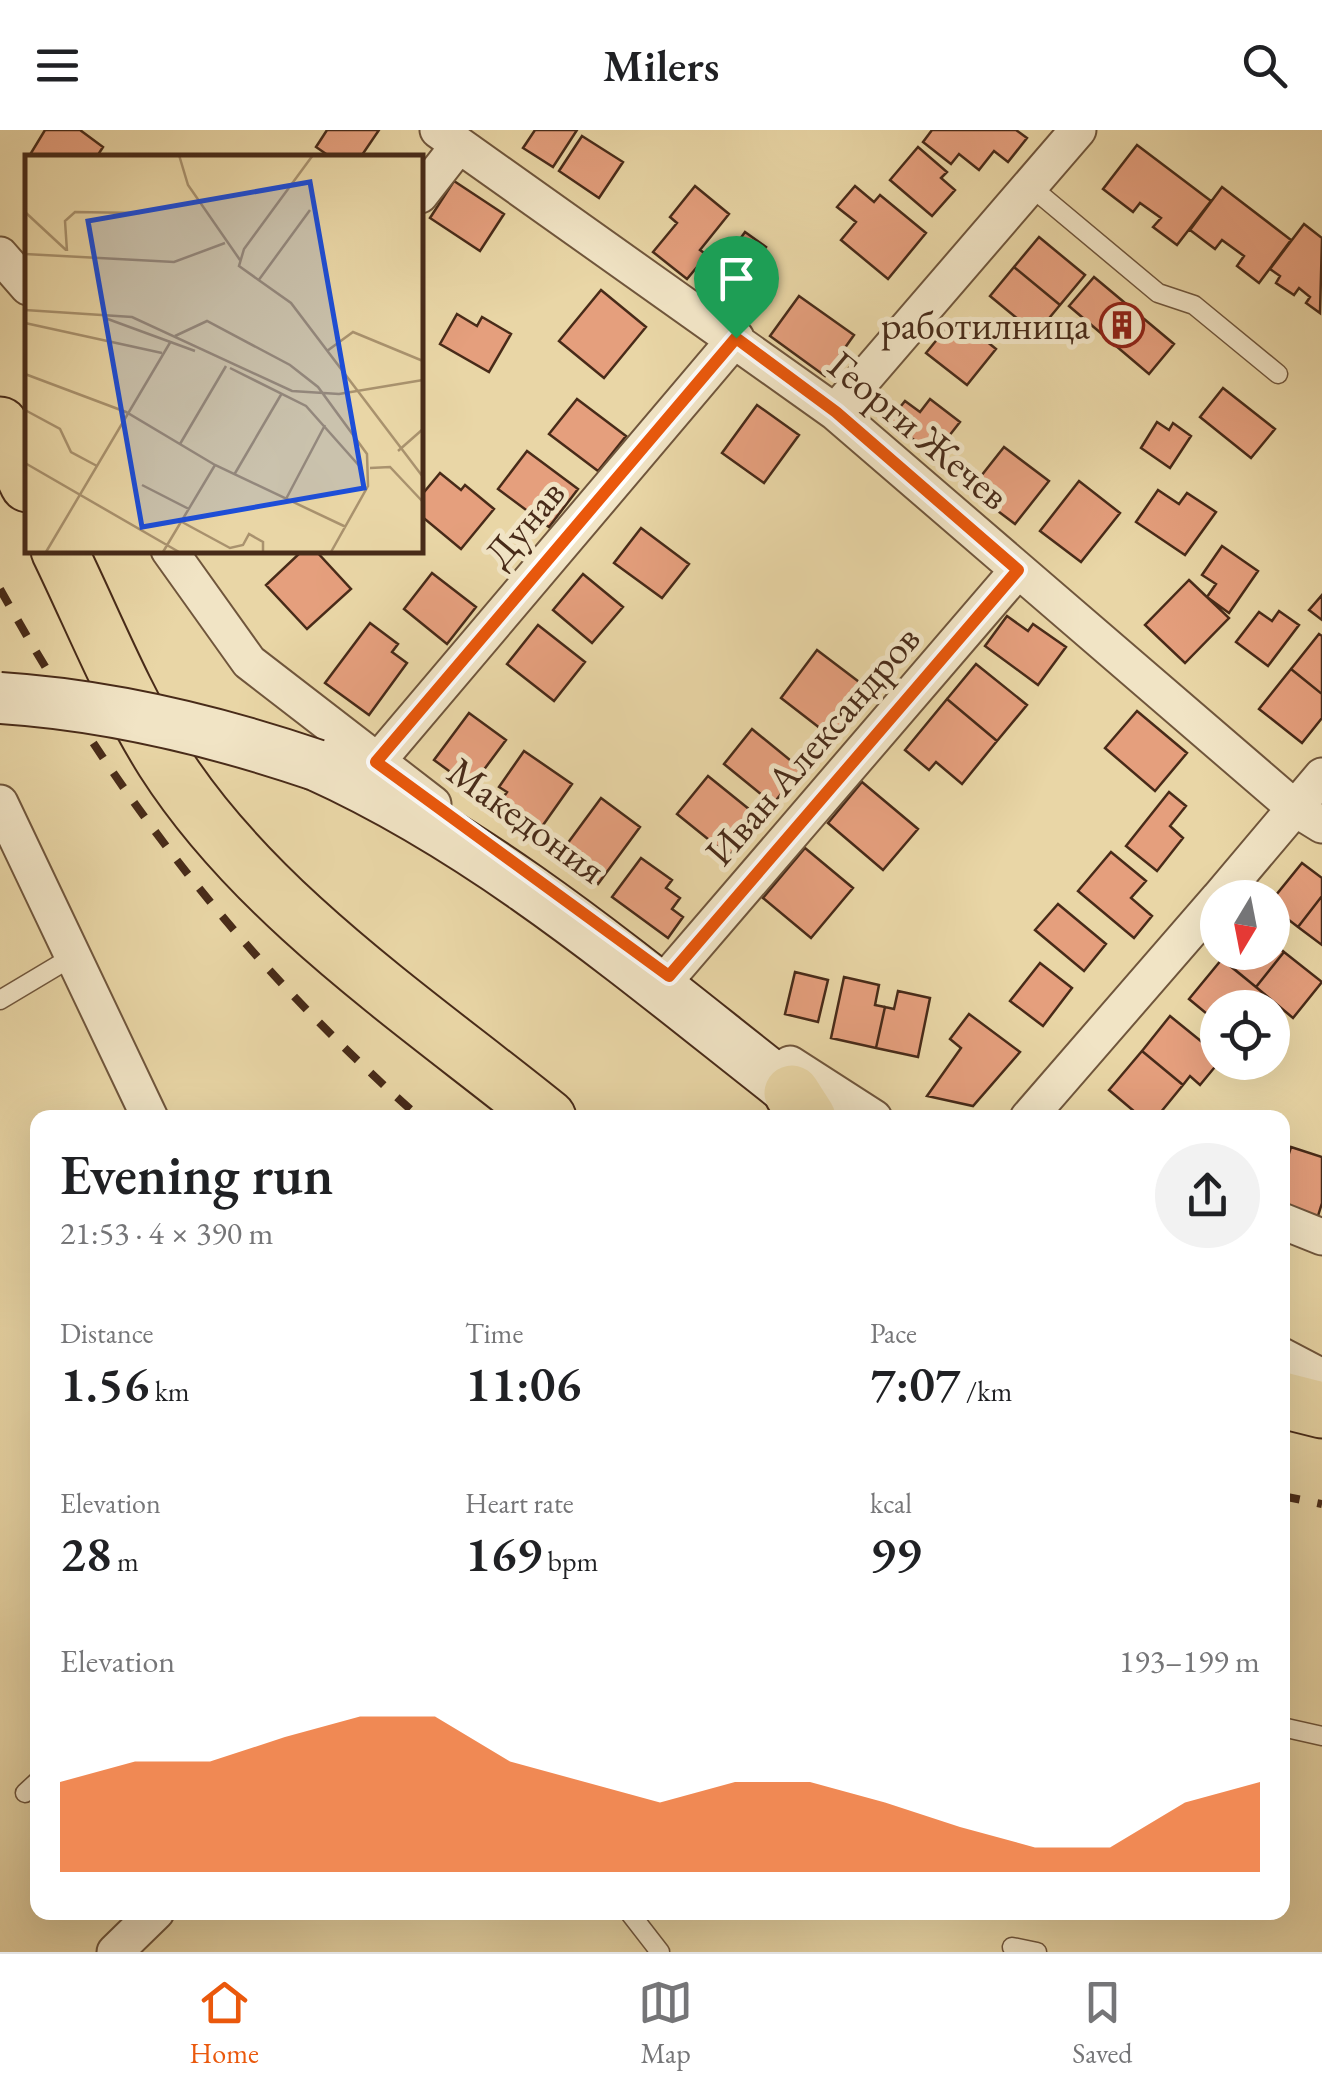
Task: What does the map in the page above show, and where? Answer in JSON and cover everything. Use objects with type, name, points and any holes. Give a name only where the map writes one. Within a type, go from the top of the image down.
[{"type":"main road","points":[[0,425],[25,478]]},
{"type":"main road","points":[[60,552],[164,760],[199,810],[250,868],[302,916],[538,1110]]},
{"type":"main road","points":[[0,698],[146,718],[238,739],[316,764],[376,792],[532,891],[808,1109]]},
{"type":"main road","points":[[1290,1402],[1322,1410]]},
{"type":"street","points":[[836,412],[1078,130]]},
{"type":"street","points":[[422,191],[448,138]]},
{"type":"street","name":"Георги Жечев","points":[[448,138],[836,412],[1309,817]]},
{"type":"street","points":[[0,255],[25,284]]},
{"type":"street","name":"Дунав","points":[[376,762],[736,338]]},
{"type":"street","name":"Македония","points":[[170,552],[248,662],[376,762],[758,1044],[861,1110]]},
{"type":"street","name":"Иван Александров","points":[[669,976],[1018,570]]},
{"type":"street","points":[[1238,880],[1309,817],[1322,776]]},
{"type":"street","points":[[0,803],[146,1110]]},
{"type":"street","points":[[1035,1110],[1200,919]]},
{"type":"street","points":[[1290,1225],[1322,1237]]},
{"type":"street","points":[[1290,1360],[1322,1377]]},
{"type":"street","points":[[115,1952],[148,1920]]},
{"type":"lane","points":[[1030,186],[1158,293],[1194,305],[1278,374]]},
{"type":"lane","points":[[0,1000],[72,957]]},
{"type":"lane","points":[[1290,1729],[1322,1736]]},
{"type":"lane","points":[[635,1920],[660,1952]]},
{"type":"lane","points":[[1012,1947],[1037,1952]]},
{"type":"building","points":[[45,130],[80,130],[103,147],[98,155],[30,155]]},
{"type":"building","points":[[327,130],[379,130],[362,155],[328,155],[316,147]]},
{"type":"building","points":[[535,130],[577,130],[553,167],[523,148]]},
{"type":"building","points":[[932,130],[1016,130],[1027,138],[1008,162],[994,151],[979,170],[959,154],[951,164],[923,142]]},
{"type":"building","points":[[582,136],[623,162],[599,198],[559,171]]},
{"type":"building","points":[[1137,145],[1211,201],[1177,245],[1153,227],[1161,218],[1140,203],[1133,212],[1103,189]]},
{"type":"building","points":[[918,147],[947,172],[941,178],[955,190],[932,216],[890,180]]},
{"type":"building","points":[[454,181],[504,214],[480,251],[430,218]]},
{"type":"building","points":[[695,186],[729,214],[700,250],[707,255],[687,279],[653,252],[677,223],[670,217]]},
{"type":"building","points":[[855,186],[874,202],[880,195],[926,233],[888,279],[841,240],[856,222],[837,207]]},
{"type":"building","points":[[1222,187],[1291,240],[1259,283],[1237,266],[1244,256],[1222,240],[1215,249],[1190,230]]},
{"type":"building","points":[[1304,224],[1322,238],[1320,313],[1306,303],[1310,297],[1299,288],[1294,295],[1276,283],[1280,276],[1270,269]]},
{"type":"building","points":[[745,232],[766,247],[756,261],[771,272],[742,313],[706,287]]},
{"type":"building","points":[[1039,237],[1085,275],[1060,305],[1014,267]]},
{"type":"building","points":[[1014,267],[1060,305],[1036,334],[990,296]]},
{"type":"building","name":"работилница","points":[[1094,277],[1174,344],[1149,374],[1069,306]]},
{"type":"building","points":[[601,290],[646,327],[604,378],[559,341]]},
{"type":"building","points":[[799,296],[854,335],[825,376],[770,336]]},
{"type":"building","points":[[457,314],[477,326],[482,317],[511,334],[489,372],[440,344]]},
{"type":"building","points":[[948,326],[961,337],[969,327],[996,349],[967,385],[926,353]]},
{"type":"building","points":[[1223,388],[1275,429],[1251,458],[1200,417]]},
{"type":"building","points":[[577,399],[626,436],[598,471],[549,434]]},
{"type":"building","points":[[930,399],[960,422],[934,455],[889,421],[905,401],[920,412]]},
{"type":"building","points":[[757,405],[799,435],[764,483],[722,453]]},
{"type":"building","points":[[1157,422],[1169,430],[1173,423],[1191,436],[1170,468],[1141,448]]},
{"type":"building","points":[[1004,447],[1049,481],[1015,524],[970,490]]},
{"type":"building","points":[[527,451],[578,489],[549,527],[498,489]]},
{"type":"building","points":[[440,473],[461,490],[465,485],[494,509],[461,549],[422,517],[422,495]]},
{"type":"building","points":[[1079,481],[1120,513],[1081,562],[1040,531]]},
{"type":"building","points":[[1158,490],[1179,504],[1187,493],[1216,512],[1185,555],[1136,522]]},
{"type":"building","points":[[641,528],[689,564],[662,598],[614,563]]},
{"type":"building","points":[[1222,546],[1258,571],[1229,613],[1207,597],[1216,584],[1202,575]]},
{"type":"building","points":[[301,552],[317,552],[351,589],[307,629],[266,585]]},
{"type":"building","points":[[432,573],[476,607],[447,644],[404,609]]},
{"type":"building","points":[[583,574],[623,607],[592,643],[553,610]]},
{"type":"building","points":[[1189,580],[1229,618],[1185,663],[1145,625]]},
{"type":"building","points":[[1322,595],[1322,620],[1309,610]]},
{"type":"building","points":[[1279,611],[1299,625],[1268,666],[1236,642],[1259,612],[1272,621]]},
{"type":"building","points":[[1007,616],[1028,631],[1033,624],[1066,647],[1038,685],[985,646]]},
{"type":"building","points":[[370,623],[398,644],[392,652],[407,663],[369,715],[325,683]]},
{"type":"building","points":[[538,625],[585,662],[554,701],[507,664]]},
{"type":"building","points":[[1319,634],[1322,636],[1322,694],[1291,669]]},
{"type":"building","points":[[817,650],[871,691],[834,739],[781,698]]},
{"type":"building","points":[[976,664],[1027,705],[997,741],[947,699]]},
{"type":"building","points":[[1291,669],[1322,694],[1322,718],[1302,743],[1259,709]]},
{"type":"building","points":[[947,699],[997,741],[962,784],[936,762],[929,770],[905,750]]},
{"type":"building","points":[[1137,711],[1187,753],[1155,791],[1105,748]]},
{"type":"building","points":[[469,713],[506,740],[471,787],[434,760]]},
{"type":"building","points":[[752,729],[801,769],[773,804],[724,764]]},
{"type":"building","points":[[524,751],[572,784],[536,835],[496,808],[507,792],[499,787]]},
{"type":"building","points":[[708,776],[760,818],[729,856],[677,814]]},
{"type":"building","points":[[862,782],[918,829],[883,870],[828,823]]},
{"type":"building","points":[[1169,792],[1186,806],[1170,826],[1183,838],[1157,871],[1126,846]]},
{"type":"building","points":[[601,798],[640,827],[598,884],[559,855]]},
{"type":"building","points":[[805,848],[853,888],[811,938],[763,898]]},
{"type":"building","points":[[1111,852],[1146,881],[1131,898],[1152,916],[1134,938],[1078,891]]},
{"type":"building","points":[[641,858],[672,880],[666,888],[680,898],[672,909],[683,917],[668,938],[612,897]]},
{"type":"building","points":[[1302,863],[1322,878],[1322,896],[1298,927],[1290,921],[1288,880]]},
{"type":"building","points":[[1322,896],[1322,945],[1298,927]]},
{"type":"building","points":[[1058,904],[1106,944],[1084,971],[1035,930]]},
{"type":"building","points":[[1290,957],[1322,982],[1293,1018],[1290,990],[1256,987],[1270,970],[1290,970]]},
{"type":"building","points":[[1040,963],[1072,988],[1043,1026],[1010,1001]]},
{"type":"building","points":[[1213,970],[1235,970],[1260,990],[1200,990],[1200,1008],[1189,999]]},
{"type":"building","points":[[1235,970],[1270,970],[1256,987]]},
{"type":"building","points":[[795,972],[828,980],[818,1022],[785,1014]]},
{"type":"building","points":[[844,977],[879,985],[875,1005],[885,1007],[876,1048],[831,1038]]},
{"type":"building","points":[[898,991],[930,998],[918,1057],[876,1048],[885,1007],[894,1009]]},
{"type":"building","points":[[969,1014],[1020,1052],[973,1106],[927,1096],[961,1048],[950,1039]]},
{"type":"building","points":[[1170,1016],[1200,1040],[1200,1080],[1204,1080],[1200,1085],[1190,1076],[1183,1085],[1142,1051]]},
{"type":"building","points":[[1142,1051],[1183,1085],[1163,1110],[1133,1110],[1109,1090]]},
{"type":"building","points":[[1291,1147],[1322,1157],[1322,1203],[1317,1219],[1290,1211]]},
{"type":"railway","points":[[0,589],[90,738],[186,872],[294,997],[411,1110]]},
{"type":"railway","points":[[1290,1498],[1322,1504]]},
{"type":"place","name":"работилница","points":[[1122,325]]},
{"type":"route","points":[[736,338],[836,412],[1018,570],[669,976],[376,762],[736,338]]}]
